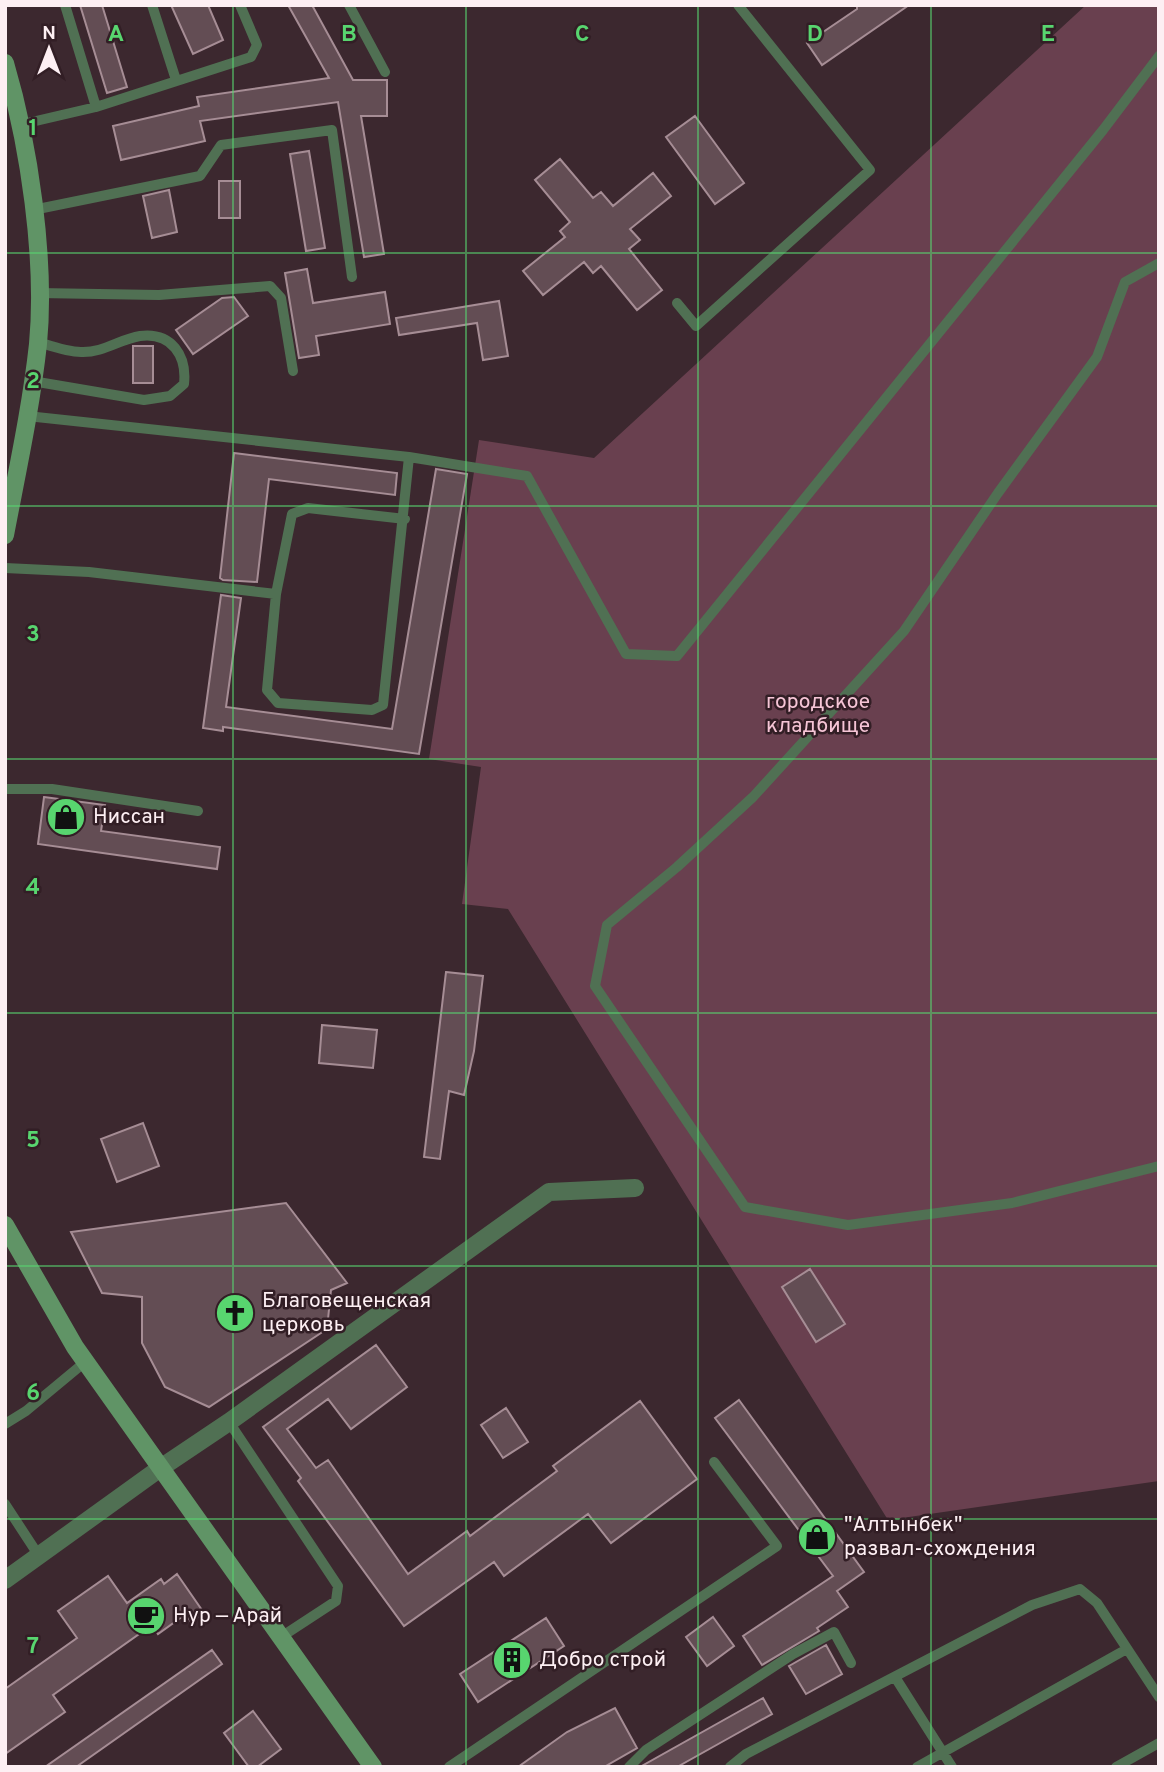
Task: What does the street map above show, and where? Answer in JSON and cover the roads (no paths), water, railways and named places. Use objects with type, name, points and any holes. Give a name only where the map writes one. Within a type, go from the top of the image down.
[{"type":"main road","points":[[5,63],[23,124],[33,209],[38,293],[38,342],[5,535]]},
{"type":"main road","points":[[5,1224],[85,1362],[373,1767]]},
{"type":"street","points":[[5,1580],[549,1192],[635,1188]]},
{"type":"lane","points":[[65,5],[96,107]]},
{"type":"lane","points":[[152,5],[176,80]]},
{"type":"lane","points":[[23,124],[96,107],[254,55],[255,38],[240,5]]},
{"type":"lane","points":[[349,5],[385,72]]},
{"type":"lane","points":[[677,303],[696,326],[870,170],[738,5]]},
{"type":"lane","points":[[27,416],[409,457],[527,476],[626,654],[677,656],[1103,130],[1159,56]]},
{"type":"lane","points":[[33,209],[200,176],[221,145],[332,130],[352,277]]},
{"type":"lane","points":[[1159,263],[1125,282],[1097,357],[998,493],[905,631],[753,797],[677,867],[607,925],[595,986],[745,1207],[848,1225],[1012,1203],[1159,1166]]},
{"type":"lane","points":[[38,293],[159,295],[271,286],[281,298],[293,371]]},
{"type":"lane","points":[[32,381],[144,400],[170,396],[184,384],[186,365],[177,349],[165,340],[140,336],[109,348],[81,352],[38,342]]},
{"type":"lane","points":[[405,519],[308,508],[292,514],[276,594],[267,690],[278,703],[372,710],[383,705],[405,519],[409,457]]},
{"type":"lane","points":[[5,568],[89,572],[276,594]]},
{"type":"lane","points":[[5,789],[51,789],[198,811]]},
{"type":"lane","points":[[5,1424],[26,1411],[85,1362]]},
{"type":"lane","points":[[229,1422],[338,1586],[336,1601],[281,1637]]},
{"type":"lane","points":[[449,1767],[777,1546],[714,1462]]},
{"type":"lane","points":[[5,1504],[39,1556]]},
{"type":"lane","points":[[730,1767],[746,1754],[1032,1605],[1080,1589],[1097,1603],[1125,1650],[1159,1697]]},
{"type":"lane","points":[[629,1767],[646,1750],[793,1654],[834,1632],[851,1663]]},
{"type":"lane","points":[[917,1767],[1125,1650]]},
{"type":"lane","points":[[895,1676],[952,1767]]},
{"type":"lane","points":[[1116,1767],[1159,1743]]},
{"type":"place","name":"Ниссан","points":[[66,817]]},
{"type":"place","name":"Благовещенская церковь","points":[[235,1313]]},
{"type":"place","name":"\"Алтынбек\" развал-схождения","points":[[817,1537]]},
{"type":"place","name":"Нур — Арай","points":[[146,1616]]},
{"type":"place","name":"Добро строй","points":[[512,1660]]},
{"type":"park label","name":"городское кладбище","points":[[818,714]]}]
